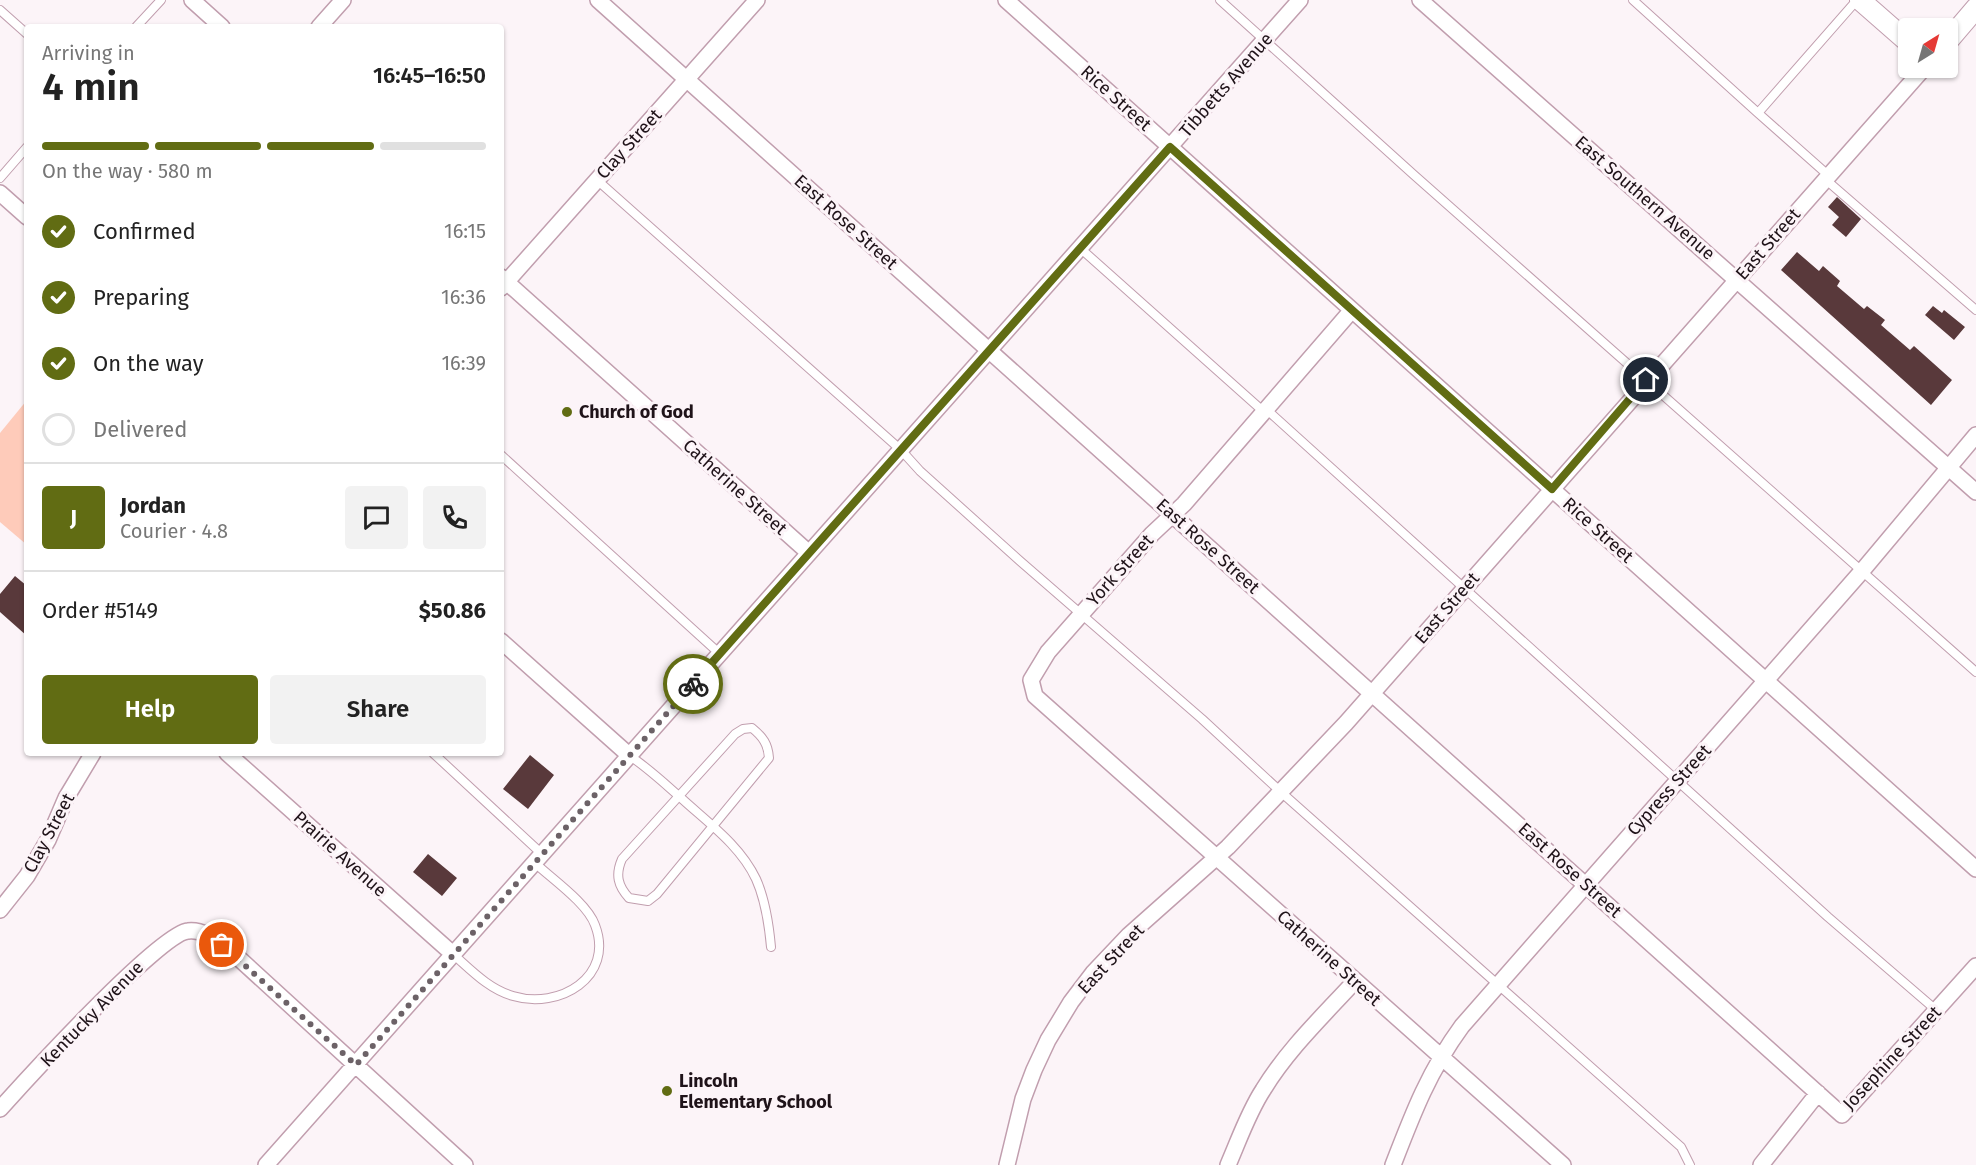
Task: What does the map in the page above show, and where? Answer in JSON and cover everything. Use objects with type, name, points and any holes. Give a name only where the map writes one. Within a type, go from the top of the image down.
[{"type":"street","points":[[192,0],[219,24]]},
{"type":"street","points":[[322,24],[343,0]]},
{"type":"street","name":"East Rose Street","points":[[598,0],[1818,1093]]},
{"type":"street","name":"Clay Street","points":[[504,281],[757,0]]},
{"type":"street","name":"Rice Street","points":[[1006,0],[1976,869]]},
{"type":"street","name":"Tibbetts Avenue","points":[[267,1165],[1300,0]]},
{"type":"street","name":"East Southern Avenue","points":[[1420,0],[1976,492]]},
{"type":"street","points":[[1859,0],[1898,33]]},
{"type":"street","points":[[1958,29],[1976,8]]},
{"type":"street","name":"East Street","points":[[1007,1165],[1023,1099],[1034,1070],[1048,1040],[1071,1002],[1093,973],[1129,935],[1216,858],[1282,793],[1915,78]]},
{"type":"street","points":[[0,193],[24,214]]},
{"type":"street","name":"Catherine Street","points":[[504,283],[808,553]]},
{"type":"street","name":"York Street","points":[[1096,751],[1035,696],[1031,688],[1033,674],[1048,652],[1082,613],[1152,534],[1173,515],[1352,310]]},
{"type":"street","name":"Cypress Street","points":[[1393,1165],[1424,1086],[1440,1057],[1462,1026],[1862,572],[1976,435]]},
{"type":"street","points":[[504,644],[630,756]]},
{"type":"street","name":"Catherine Street","points":[[1096,751],[1563,1165]]},
{"type":"street","name":"Clay Street","points":[[0,910],[32,867],[48,840],[66,798],[91,756]]},
{"type":"street","name":"Prairie Avenue","points":[[230,756],[454,955]]},
{"type":"street","name":"Kentucky Avenue","points":[[0,1109],[135,969],[175,934],[192,931],[211,937],[232,952],[356,1065]]},
{"type":"street","name":"Josephine Street","points":[[1761,1165],[1818,1093],[1842,1114],[1976,966]]},
{"type":"street","points":[[1228,1165],[1256,1102],[1270,1078],[1298,1041],[1355,981]]},
{"type":"street","points":[[356,1065],[465,1165]]},
{"type":"lane","points":[[139,24],[160,0]]},
{"type":"lane","points":[[1220,0],[1266,39],[1413,175],[1976,672]]},
{"type":"lane","points":[[1634,0],[1976,310]]},
{"type":"lane","points":[[1758,112],[1859,0]]},
{"type":"lane","points":[[0,10],[24,31]]},
{"type":"lane","points":[[0,178],[24,150]]},
{"type":"lane","points":[[597,180],[901,450],[920,471],[1202,719],[1282,793],[1681,1147],[1690,1165]]},
{"type":"lane","points":[[1080,248],[1265,411],[1828,917],[1936,1010]]},
{"type":"lane","points":[[504,459],[720,654]]},
{"type":"lane","points":[[752,728],[763,737],[768,747],[769,758],[657,894],[648,901],[629,898],[619,882],[618,868],[622,860],[678,796],[735,734],[743,729],[752,728]]},
{"type":"lane","points":[[436,756],[539,859],[587,911],[595,923],[600,950],[590,973],[577,987],[564,995],[546,999],[525,999],[498,990],[482,980],[454,955]]},
{"type":"lane","points":[[630,756],[647,767],[712,825],[747,863],[756,880],[769,928],[771,947]]},
{"type":"shaded area","points":[[24,404],[24,542],[0,522],[0,433]]},
{"type":"building","points":[[1837,197],[1861,219],[1846,237],[1832,225],[1839,217],[1828,207]]},
{"type":"building","points":[[1797,252],[1819,271],[1823,266],[1840,281],[1837,286],[1864,309],[1867,306],[1885,320],[1881,325],[1910,350],[1914,346],[1952,380],[1931,405],[1781,270]]},
{"type":"building","points":[[1933,306],[1942,313],[1944,310],[1965,327],[1954,340],[1925,315]]},
{"type":"building","points":[[15,576],[24,584],[24,633],[0,612],[0,594]]},
{"type":"building","points":[[530,755],[554,775],[528,809],[503,789]]},
{"type":"building","points":[[428,854],[457,878],[442,896],[413,872]]},
{"type":"way so far","points":[[222,945],[356,1065],[693,684]]},
{"type":"place","name":"Church of God","points":[[567,412]]},
{"type":"place","name":"Lincoln Elementary School","points":[[667,1091]]},
{"type":"route","points":[[693,684],[1170,147],[1552,489],[1646,380]]}]
